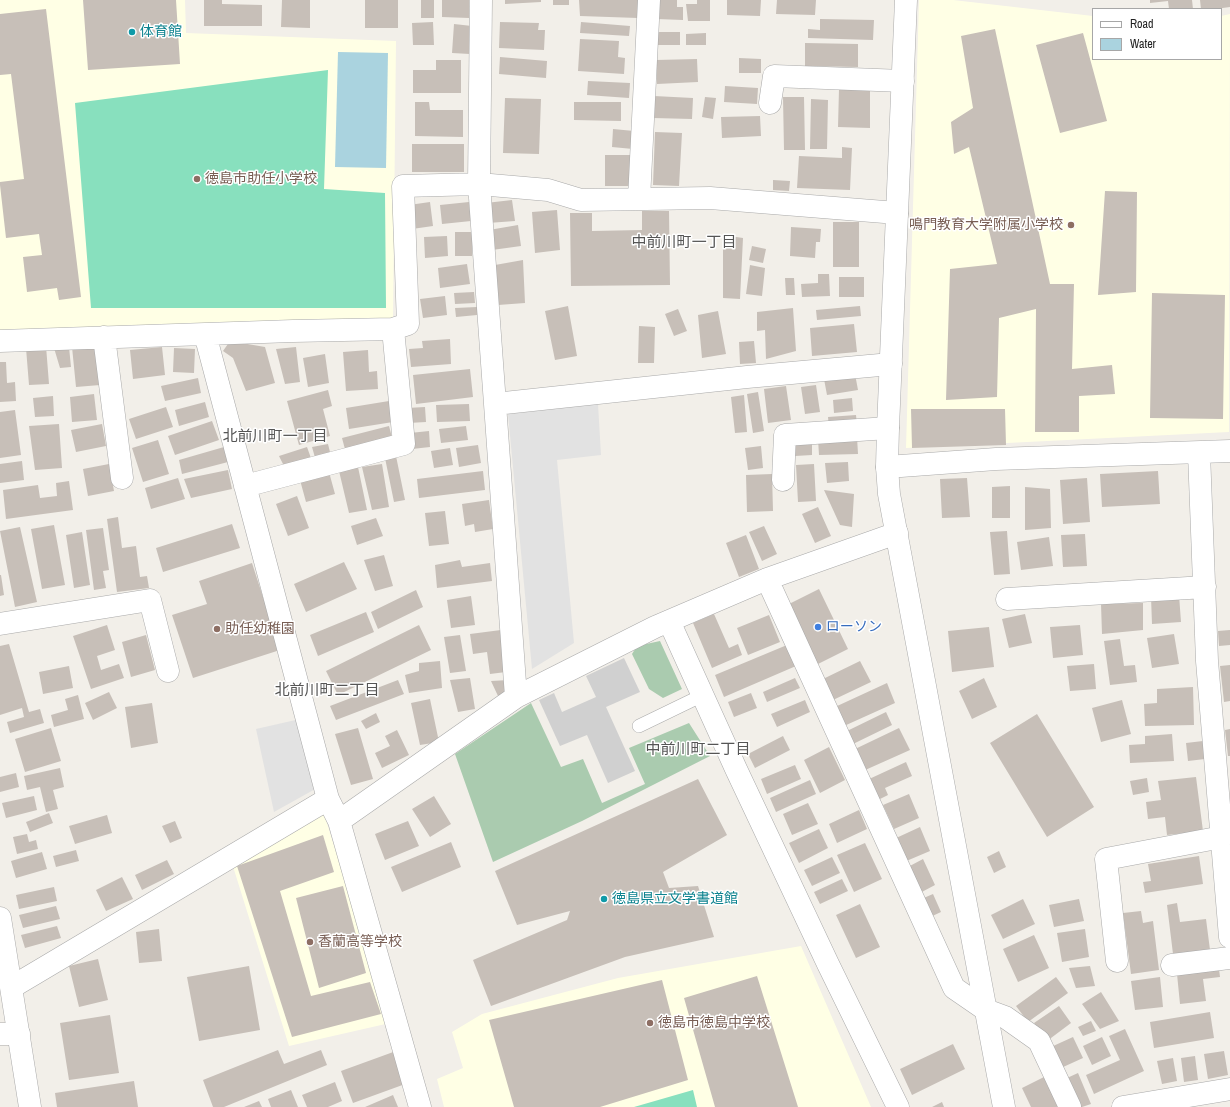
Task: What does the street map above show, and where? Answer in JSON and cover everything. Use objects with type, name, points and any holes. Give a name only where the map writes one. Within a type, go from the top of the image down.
[{"type":"street","points":[[481,0],[479,184],[516,697]]},
{"type":"street","points":[[639,199],[648,0]]},
{"type":"street","points":[[906,0],[888,428],[887,467],[889,494],[1004,1107]]},
{"type":"street","points":[[770,103],[774,76],[902,81]]},
{"type":"street","points":[[0,341],[394,329],[408,324],[403,186],[479,184],[548,190],[581,200],[710,198],[897,212]]},
{"type":"street","points":[[245,486],[404,444],[394,329]]},
{"type":"street","points":[[205,334],[328,799],[340,820],[420,1107]]},
{"type":"street","points":[[104,337],[122,478]]},
{"type":"street","points":[[496,404],[747,377],[891,364]]},
{"type":"street","points":[[783,480],[785,435],[888,428]]},
{"type":"street","points":[[887,467],[996,459],[1230,451]]},
{"type":"street","points":[[1199,453],[1208,661],[1221,724],[1222,837],[1230,937]]},
{"type":"street","points":[[340,820],[516,697],[655,627],[766,579],[897,533]]},
{"type":"street","points":[[766,579],[954,988],[986,1010],[1005,1017],[1040,1041],[1070,1107]]},
{"type":"street","points":[[1007,599],[1205,587]]},
{"type":"street","points":[[0,624],[150,600],[168,671]]},
{"type":"street","points":[[669,621],[736,769],[828,964],[898,1107]]},
{"type":"street","points":[[12,987],[328,799]]},
{"type":"street","points":[[1118,962],[1106,859],[1222,837]]},
{"type":"street","points":[[0,918],[12,987],[9,1034],[30,1107]]},
{"type":"street","points":[[1172,965],[1230,958]]},
{"type":"street","points":[[1123,1107],[1230,1089]]},
{"type":"lane","points":[[639,726],[703,695]]},
{"type":"shaded area","name":"徳島市助任小学校","points":[[0,0],[185,0],[186,33],[396,41],[393,318],[0,332]]},
{"type":"shaded area","name":"鳴門教育大学附属小学校","points":[[919,0],[953,0],[1092,16],[1092,60],[1222,60],[1222,16],[1230,14],[1229,432],[906,448]]},
{"type":"shaded area","points":[[598,404],[601,455],[557,460],[574,643],[532,669],[508,414]]},
{"type":"shaded area","points":[[660,641],[682,689],[663,698],[649,689],[632,654],[637,646]]},
{"type":"shaded area","points":[[624,658],[640,692],[606,707],[635,771],[608,783],[587,735],[560,746],[539,700],[554,693],[562,712],[596,697],[586,676]]},
{"type":"shaded area","points":[[531,703],[561,767],[583,759],[602,803],[645,784],[629,748],[689,723],[710,756],[582,821],[493,862],[455,754]]},
{"type":"shaded area","points":[[300,719],[317,788],[274,812],[256,729]]},
{"type":"shaded area","name":"香蘭高等学校","points":[[324,814],[390,1023],[289,1046],[231,860]]},
{"type":"shaded area","name":"徳島市徳島中学校","points":[[801,946],[871,1107],[444,1107],[437,1079],[463,1068],[452,1032],[482,1014],[618,978]]},
{"type":"green space","points":[[328,70],[324,189],[385,193],[386,308],[91,308],[75,103]]},
{"type":"green space","points":[[693,1090],[697,1107],[634,1107]]},
{"type":"water","points":[[338,52],[388,53],[386,168],[335,167]]},
{"type":"building","name":"体育館","points":[[83,0],[176,0],[180,64],[88,70]]},
{"type":"building","points":[[204,0],[222,0],[222,4],[262,5],[262,26],[204,26]]},
{"type":"building","points":[[282,0],[310,0],[310,28],[281,27]]},
{"type":"building","points":[[365,0],[398,0],[398,28],[365,28]]},
{"type":"building","points":[[421,0],[434,0],[434,18],[421,18]]},
{"type":"building","points":[[442,0],[469,0],[469,18],[442,17]]},
{"type":"building","points":[[505,0],[541,0],[541,2],[505,4]]},
{"type":"building","points":[[553,0],[569,0],[569,5],[553,5]]},
{"type":"building","points":[[579,0],[640,0],[638,18],[580,16]]},
{"type":"building","points":[[658,0],[677,0],[677,7],[683,7],[683,20],[657,19]]},
{"type":"building","points":[[697,0],[710,0],[710,21],[688,21],[686,4],[697,4]]},
{"type":"building","points":[[727,0],[761,0],[760,16],[727,15]]},
{"type":"building","points":[[777,0],[816,0],[815,15],[776,14]]},
{"type":"building","points":[[1150,0],[1192,0],[1193,8],[1169,8],[1168,1],[1150,3]]},
{"type":"building","points":[[1200,0],[1230,0],[1230,7],[1201,8]]},
{"type":"building","points":[[46,9],[81,297],[59,300],[57,288],[27,292],[23,257],[42,255],[39,234],[6,238],[0,185],[0,182],[24,179],[11,74],[0,75],[0,14]]},
{"type":"building","points":[[820,19],[874,20],[873,40],[808,38],[808,29],[820,30]]},
{"type":"building","points":[[433,22],[434,45],[413,45],[412,23]]},
{"type":"building","points":[[500,22],[539,23],[538,30],[545,30],[544,50],[499,48]]},
{"type":"building","points":[[581,22],[630,26],[629,36],[580,33]]},
{"type":"building","points":[[454,24],[472,26],[470,54],[452,53]]},
{"type":"building","points":[[995,29],[1050,284],[1074,284],[1072,369],[1112,365],[1115,394],[1079,396],[1079,432],[1035,432],[1036,309],[999,318],[997,397],[946,400],[950,269],[997,264],[969,147],[954,154],[951,122],[973,108],[961,36]]},
{"type":"building","points":[[657,32],[680,32],[680,45],[657,45]]},
{"type":"building","points":[[706,33],[706,45],[686,45],[686,34]]},
{"type":"building","points":[[1083,33],[1107,121],[1060,133],[1036,45]]},
{"type":"building","points":[[580,39],[619,41],[618,57],[625,58],[624,74],[578,71]]},
{"type":"building","points":[[805,43],[858,44],[858,67],[805,66]]},
{"type":"building","points":[[500,57],[547,61],[546,78],[499,74]]},
{"type":"building","points":[[739,58],[761,59],[761,73],[739,73]]},
{"type":"building","points":[[697,59],[698,82],[657,84],[656,60]]},
{"type":"building","points":[[436,60],[461,60],[461,93],[413,93],[413,70],[436,70]]},
{"type":"building","points":[[588,81],[630,83],[629,98],[587,95]]},
{"type":"building","points":[[725,86],[758,88],[757,104],[724,102]]},
{"type":"building","points":[[839,89],[870,90],[870,128],[838,127]]},
{"type":"building","points":[[654,96],[693,98],[692,119],[653,118]]},
{"type":"building","points":[[705,97],[716,98],[713,119],[702,117]]},
{"type":"building","points":[[783,97],[804,97],[805,150],[784,150]]},
{"type":"building","points":[[505,98],[541,99],[539,154],[503,153]]},
{"type":"building","points":[[811,99],[828,100],[827,149],[810,149]]},
{"type":"building","points":[[415,102],[429,102],[430,110],[463,110],[463,137],[415,136]]},
{"type":"building","points":[[574,102],[621,102],[621,121],[574,120]]},
{"type":"building","points":[[760,116],[761,136],[722,138],[721,117]]},
{"type":"building","points":[[613,129],[634,131],[633,149],[612,147]]},
{"type":"building","points":[[655,132],[682,133],[679,186],[653,185]]},
{"type":"building","points":[[412,144],[464,144],[464,172],[412,172]]},
{"type":"building","points":[[842,147],[852,148],[850,190],[797,188],[799,156],[842,158]]},
{"type":"building","points":[[605,155],[631,155],[631,186],[605,186]]},
{"type":"building","points":[[773,180],[790,181],[789,191],[773,190]]},
{"type":"building","points":[[1105,191],[1137,192],[1136,292],[1098,295]]},
{"type":"building","points":[[512,200],[515,221],[488,223],[486,203]]},
{"type":"building","points":[[430,202],[433,226],[412,229],[409,205]]},
{"type":"building","points":[[469,202],[471,221],[442,224],[440,205]]},
{"type":"building","points":[[557,210],[560,250],[535,253],[532,212]]},
{"type":"building","points":[[642,211],[669,211],[670,285],[571,286],[570,213],[592,213],[592,231],[642,230]]},
{"type":"building","points":[[833,222],[859,222],[859,267],[833,267]]},
{"type":"building","points":[[518,225],[521,246],[492,250],[489,230]]},
{"type":"building","points":[[791,227],[821,229],[820,242],[816,242],[815,258],[790,256]]},
{"type":"building","points":[[455,232],[472,232],[472,256],[455,256]]},
{"type":"building","points":[[723,235],[743,238],[740,299],[723,298]]},
{"type":"building","points":[[447,236],[448,256],[425,258],[424,237]]},
{"type":"building","points":[[752,246],[766,249],[763,263],[749,260]]},
{"type":"building","points":[[523,260],[525,303],[498,305],[495,265]]},
{"type":"building","points":[[467,264],[470,284],[440,288],[438,268]]},
{"type":"building","points":[[750,265],[765,268],[762,296],[746,294]]},
{"type":"building","points":[[818,274],[829,274],[830,296],[802,297],[801,284],[818,283]]},
{"type":"building","points":[[839,277],[864,277],[864,297],[839,297]]},
{"type":"building","points":[[785,278],[794,278],[795,295],[786,295]]},
{"type":"building","points":[[474,292],[475,303],[455,304],[454,293]]},
{"type":"building","points":[[1152,293],[1225,295],[1223,419],[1150,418]]},
{"type":"building","points":[[445,296],[447,315],[423,318],[420,299]]},
{"type":"building","points":[[568,306],[577,356],[555,360],[545,311]]},
{"type":"building","points":[[860,306],[861,316],[817,320],[816,310]]},
{"type":"building","points":[[477,307],[477,315],[456,317],[455,308]]},
{"type":"building","points":[[793,308],[796,351],[766,359],[765,330],[757,331],[757,312]]},
{"type":"building","points":[[678,309],[687,331],[674,336],[665,314]]},
{"type":"building","points":[[718,311],[726,354],[702,358],[698,315]]},
{"type":"building","points":[[854,324],[857,352],[812,356],[810,328]]},
{"type":"building","points":[[639,326],[655,327],[654,363],[638,363]]},
{"type":"building","points":[[450,339],[451,364],[411,367],[409,349],[423,348],[422,341]]},
{"type":"building","points":[[230,341],[265,347],[275,383],[246,391],[233,358],[223,351]]},
{"type":"building","points":[[754,341],[756,363],[740,364],[739,342]]},
{"type":"building","points":[[96,345],[100,385],[76,387],[72,347]]},
{"type":"building","points":[[46,346],[49,384],[29,385],[26,348]]},
{"type":"building","points":[[69,347],[71,367],[60,368],[54,348]]},
{"type":"building","points":[[162,347],[165,375],[133,379],[130,350]]},
{"type":"building","points":[[296,347],[300,382],[285,384],[276,349]]},
{"type":"building","points":[[174,348],[195,349],[194,373],[173,372]]},
{"type":"building","points":[[368,350],[369,372],[377,371],[378,389],[346,391],[343,352]]},
{"type":"building","points":[[325,354],[329,383],[308,387],[303,358]]},
{"type":"building","points":[[0,362],[6,362],[7,383],[15,382],[16,401],[0,402]]},
{"type":"building","points":[[470,369],[473,397],[416,404],[413,375]]},
{"type":"building","points":[[855,374],[858,390],[827,395],[824,379]]},
{"type":"building","points":[[198,378],[201,393],[165,401],[161,386]]},
{"type":"building","points":[[816,385],[820,412],[805,414],[801,387]]},
{"type":"building","points":[[786,386],[791,420],[768,423],[764,389]]},
{"type":"building","points":[[328,390],[332,406],[323,409],[330,436],[299,445],[287,401]]},
{"type":"building","points":[[758,392],[764,431],[753,433],[747,394]]},
{"type":"building","points":[[94,394],[97,420],[72,422],[70,397]]},
{"type":"building","points":[[744,395],[747,432],[735,433],[731,397]]},
{"type":"building","points":[[53,396],[54,416],[35,417],[33,398]]},
{"type":"building","points":[[852,398],[853,411],[834,413],[833,400]]},
{"type":"building","points":[[389,401],[393,422],[349,429],[346,408]]},
{"type":"building","points":[[205,402],[209,417],[179,426],[175,410]]},
{"type":"building","points":[[469,404],[470,421],[437,422],[436,405]]},
{"type":"building","points":[[166,407],[173,427],[136,439],[129,419]]},
{"type":"building","points":[[425,407],[426,422],[408,423],[407,408]]},
{"type":"building","points":[[911,409],[1005,409],[1006,445],[912,448]]},
{"type":"building","points":[[15,410],[21,455],[0,458],[0,412]]},
{"type":"building","points":[[856,415],[857,425],[829,427],[828,417]]},
{"type":"building","points":[[212,421],[219,440],[175,455],[168,436]]},
{"type":"building","points":[[59,424],[62,468],[35,470],[29,426]]},
{"type":"building","points":[[102,424],[106,446],[76,452],[71,430]]},
{"type":"building","points":[[389,426],[393,441],[346,453],[342,438]]},
{"type":"building","points":[[466,426],[468,440],[441,443],[439,429]]},
{"type":"building","points":[[429,431],[430,447],[412,449],[410,433]]},
{"type":"building","points":[[857,437],[858,454],[819,455],[818,439]]},
{"type":"building","points":[[158,440],[169,474],[143,482],[132,448]]},
{"type":"building","points":[[812,440],[812,455],[795,456],[794,442]]},
{"type":"building","points":[[328,444],[331,456],[316,461],[312,447]]},
{"type":"building","points":[[478,445],[481,463],[459,467],[456,448]]},
{"type":"building","points":[[761,446],[763,468],[748,470],[745,448]]},
{"type":"building","points":[[224,447],[228,462],[182,474],[179,460]]},
{"type":"building","points":[[307,447],[312,461],[285,468],[279,456]]},
{"type":"building","points":[[450,448],[453,465],[434,468],[431,451]]},
{"type":"building","points":[[396,456],[405,500],[394,502],[385,458]]},
{"type":"building","points":[[22,461],[24,480],[0,483],[0,464]]},
{"type":"building","points":[[848,462],[849,481],[827,483],[825,463]]},
{"type":"building","points":[[109,464],[114,491],[88,496],[83,469]]},
{"type":"building","points":[[382,464],[389,507],[372,510],[362,467]]},
{"type":"building","points":[[814,464],[816,501],[798,502],[796,465]]},
{"type":"building","points":[[358,467],[367,510],[349,513],[339,471]]},
{"type":"building","points":[[228,470],[232,489],[191,498],[184,479]]},
{"type":"building","points":[[483,471],[485,490],[419,498],[417,479]]},
{"type":"building","points":[[1158,471],[1160,504],[1102,507],[1100,474]]},
{"type":"building","points":[[329,472],[335,494],[306,502],[300,480]]},
{"type":"building","points":[[772,474],[773,511],[747,512],[746,475]]},
{"type":"building","points":[[178,478],[185,499],[151,509],[145,488]]},
{"type":"building","points":[[967,478],[970,517],[942,518],[940,479]]},
{"type":"building","points":[[1087,478],[1090,522],[1063,524],[1060,480]]},
{"type":"building","points":[[69,481],[73,510],[6,519],[3,490],[38,485],[40,498],[57,496],[56,483]]},
{"type":"building","points":[[1010,486],[1010,518],[992,518],[992,487]]},
{"type":"building","points":[[1025,487],[1050,489],[1051,528],[1025,530]]},
{"type":"building","points":[[824,490],[854,494],[852,527],[840,525]]},
{"type":"building","points":[[297,496],[309,528],[288,536],[276,504]]},
{"type":"building","points":[[489,500],[493,529],[475,532],[474,524],[465,526],[462,504]]},
{"type":"building","points":[[818,507],[831,536],[815,543],[802,514]]},
{"type":"building","points":[[445,511],[449,544],[429,546],[425,513]]},
{"type":"building","points":[[118,517],[122,548],[136,546],[140,577],[147,576],[149,588],[117,592],[107,519]]},
{"type":"building","points":[[376,518],[383,536],[357,545],[351,526]]},
{"type":"building","points":[[232,524],[240,548],[163,572],[156,548]]},
{"type":"building","points":[[54,525],[65,585],[42,589],[31,529]]},
{"type":"building","points":[[764,526],[777,554],[762,561],[749,532]]},
{"type":"building","points":[[20,527],[37,602],[15,607],[0,531]]},
{"type":"building","points":[[103,528],[109,570],[103,571],[106,588],[94,590],[86,530]]},
{"type":"building","points":[[1007,531],[1010,574],[994,575],[990,532]]},
{"type":"building","points":[[82,532],[90,585],[74,588],[66,535]]},
{"type":"building","points":[[1085,534],[1087,566],[1063,567],[1061,535]]},
{"type":"building","points":[[746,535],[759,569],[739,577],[726,543]]},
{"type":"building","points":[[1049,537],[1053,566],[1021,570],[1017,542]]},
{"type":"building","points":[[384,555],[393,586],[375,591],[364,560]]},
{"type":"building","points":[[460,560],[462,567],[490,563],[492,581],[437,588],[435,565]]},
{"type":"building","points":[[344,562],[357,589],[306,612],[294,584]]},
{"type":"building","points":[[252,563],[280,650],[193,678],[172,615],[207,604],[199,581]]},
{"type":"building","points":[[0,575],[4,595],[0,596]]},
{"type":"building","name":"ローソン","points":[[819,589],[848,649],[816,665],[787,605]]},
{"type":"building","points":[[416,590],[423,607],[378,629],[371,612]]},
{"type":"building","points":[[1179,595],[1181,622],[1152,624],[1151,597]]},
{"type":"building","points":[[471,596],[475,625],[451,628],[447,600]]},
{"type":"building","points":[[1143,603],[1143,630],[1102,634],[1101,604]]},
{"type":"building","points":[[366,612],[374,632],[318,656],[310,635]]},
{"type":"building","points":[[714,614],[729,648],[738,644],[742,655],[712,668],[693,623]]},
{"type":"building","points":[[1025,614],[1032,643],[1009,648],[1002,619]]},
{"type":"building","points":[[769,615],[780,642],[748,655],[737,628]]},
{"type":"building","points":[[107,625],[115,650],[97,656],[101,670],[119,664],[124,678],[91,689],[73,636]]},
{"type":"building","points":[[419,625],[431,650],[338,695],[326,671]]},
{"type":"building","points":[[1080,625],[1083,655],[1053,658],[1050,627]]},
{"type":"building","points":[[989,627],[994,667],[952,672],[948,631]]},
{"type":"building","points":[[501,630],[506,672],[490,674],[487,652],[473,654],[470,634]]},
{"type":"building","points":[[1230,630],[1230,645],[1219,646],[1218,631]]},
{"type":"building","points":[[1174,634],[1179,664],[1152,668],[1147,638]]},
{"type":"building","points":[[146,635],[155,670],[131,677],[122,642]]},
{"type":"building","points":[[460,635],[466,671],[450,673],[444,637]]},
{"type":"building","points":[[1120,639],[1124,666],[1135,665],[1137,682],[1110,685],[1104,641]]},
{"type":"building","points":[[9,644],[29,712],[40,709],[44,723],[10,733],[7,722],[24,717],[22,708],[0,715],[0,646]]},
{"type":"building","points":[[787,645],[796,666],[724,697],[715,675]]},
{"type":"building","points":[[440,661],[442,688],[409,693],[405,675],[419,671],[419,663]]},
{"type":"building","points":[[860,661],[871,682],[833,700],[823,679]]},
{"type":"building","points":[[1094,664],[1096,689],[1070,691],[1067,666]]},
{"type":"building","points":[[1230,665],[1230,701],[1224,702],[1220,666]]},
{"type":"building","points":[[69,666],[73,688],[43,694],[39,672]]},
{"type":"building","points":[[470,678],[475,709],[458,712],[450,680]]},
{"type":"building","points":[[795,678],[800,688],[767,702],[763,692]]},
{"type":"building","points":[[984,678],[997,707],[972,719],[959,691]]},
{"type":"building","points":[[398,680],[404,694],[336,720],[330,706]]},
{"type":"building","points":[[509,680],[510,691],[498,696],[491,681]]},
{"type":"building","points":[[887,683],[895,703],[844,726],[835,707]]},
{"type":"building","points":[[1193,687],[1194,725],[1145,726],[1144,704],[1157,703],[1157,689]]},
{"type":"building","points":[[109,692],[117,708],[93,720],[85,703]]},
{"type":"building","points":[[751,693],[757,708],[734,717],[728,702]]},
{"type":"building","points":[[78,695],[84,719],[54,727],[51,715],[68,710],[65,699]]},
{"type":"building","points":[[430,699],[439,742],[420,745],[411,703]]},
{"type":"building","points":[[805,700],[810,712],[777,727],[771,714]]},
{"type":"building","points":[[1122,700],[1131,734],[1101,742],[1092,708]]},
{"type":"building","points":[[152,703],[158,743],[131,748],[125,707]]},
{"type":"building","points":[[886,712],[892,725],[853,744],[847,731]]},
{"type":"building","points":[[376,713],[380,722],[366,729],[361,721]]},
{"type":"building","points":[[1037,714],[1094,807],[1047,837],[990,743]]},
{"type":"building","points":[[51,728],[61,761],[25,772],[15,739]]},
{"type":"building","points":[[358,728],[373,779],[351,785],[335,734]]},
{"type":"building","points":[[899,728],[910,750],[863,771],[853,750]]},
{"type":"building","points":[[1230,729],[1230,756],[1228,756],[1225,730]]},
{"type":"building","points":[[397,730],[409,755],[382,768],[375,753],[390,746],[385,736]]},
{"type":"building","points":[[1172,734],[1174,761],[1130,763],[1129,745],[1145,744],[1145,736]]},
{"type":"building","points":[[783,736],[790,750],[755,768],[748,754]]},
{"type":"building","points":[[1203,741],[1205,759],[1188,761],[1186,743]]},
{"type":"building","points":[[829,747],[845,780],[820,793],[804,760]]},
{"type":"building","points":[[906,762],[912,776],[885,788],[888,795],[876,801],[867,780]]},
{"type":"building","points":[[795,765],[801,779],[767,794],[761,779]]},
{"type":"building","points":[[60,768],[64,787],[53,790],[58,809],[46,812],[40,787],[27,790],[24,776]]},
{"type":"building","points":[[16,773],[19,787],[0,792],[0,777]]},
{"type":"building","points":[[1196,777],[1203,831],[1167,835],[1165,817],[1148,819],[1146,802],[1161,800],[1158,781]]},
{"type":"building","points":[[1147,778],[1149,792],[1133,795],[1130,781]]},
{"type":"building","name":"徳島県立文学書道館","points":[[698,779],[727,835],[663,872],[669,888],[698,886],[714,937],[625,957],[491,1006],[473,960],[567,920],[570,911],[517,925],[495,871]]},
{"type":"building","points":[[810,780],[816,794],[776,812],[770,798]]},
{"type":"building","points":[[909,794],[919,818],[894,829],[883,805]]},
{"type":"building","points":[[34,796],[37,810],[6,818],[2,803]]},
{"type":"building","points":[[434,796],[451,824],[430,837],[412,809]]},
{"type":"building","points":[[808,803],[818,824],[792,835],[783,814]]},
{"type":"building","points":[[859,810],[867,829],[837,843],[829,824]]},
{"type":"building","points":[[49,813],[53,823],[30,832],[26,822]]},
{"type":"building","points":[[107,815],[112,833],[75,844],[69,826]]},
{"type":"building","points":[[175,821],[182,838],[170,843],[162,826]]},
{"type":"building","points":[[408,821],[419,846],[385,860],[375,834]]},
{"type":"building","points":[[920,827],[930,851],[904,862],[894,839]]},
{"type":"building","points":[[819,829],[828,848],[799,863],[789,843]]},
{"type":"building","points":[[27,834],[29,842],[36,840],[38,849],[17,854],[13,837]]},
{"type":"building","points":[[323,835],[334,872],[280,891],[311,996],[370,982],[381,1014],[292,1037],[237,866]]},
{"type":"building","points":[[451,842],[461,867],[402,892],[391,867]]},
{"type":"building","points":[[865,843],[882,879],[854,892],[837,855]]},
{"type":"building","points":[[76,850],[79,861],[56,867],[53,856]]},
{"type":"building","points":[[999,851],[1006,867],[994,873],[987,857]]},
{"type":"building","points":[[42,852],[47,869],[16,878],[11,861]]},
{"type":"building","points":[[1199,856],[1203,884],[1145,893],[1143,882],[1151,881],[1148,864]]},
{"type":"building","points":[[832,857],[840,873],[812,886],[804,870]]},
{"type":"building","points":[[923,859],[935,885],[918,894],[906,868]]},
{"type":"building","points":[[167,860],[174,874],[142,890],[135,875]]},
{"type":"building","points":[[122,877],[133,899],[106,911],[96,890]]},
{"type":"building","points":[[842,879],[848,891],[820,904],[814,892]]},
{"type":"building","points":[[343,886],[366,973],[319,988],[296,898]]},
{"type":"building","points":[[54,887],[57,901],[19,909],[16,895]]},
{"type":"building","points":[[933,894],[941,912],[928,918],[919,900]]},
{"type":"building","points":[[1023,899],[1035,924],[1003,939],[991,915]]},
{"type":"building","points":[[1079,899],[1084,921],[1054,927],[1049,905]]},
{"type":"building","points":[[1177,903],[1180,922],[1206,919],[1210,950],[1173,954],[1167,905]]},
{"type":"building","points":[[860,904],[880,947],[856,958],[836,915]]},
{"type":"building","points":[[56,906],[60,919],[23,928],[19,915]]},
{"type":"building","points":[[1141,911],[1143,923],[1153,921],[1159,970],[1131,974],[1123,913]]},
{"type":"building","points":[[57,926],[61,938],[25,948],[21,935]]},
{"type":"building","points":[[159,929],[162,961],[139,963],[136,932]]},
{"type":"building","points":[[1085,929],[1089,957],[1062,962],[1057,933]]},
{"type":"building","points":[[1034,935],[1049,968],[1018,982],[1003,949]]},
{"type":"building","points":[[98,959],[108,1000],[79,1007],[69,966]]},
{"type":"building","points":[[249,966],[260,1030],[199,1041],[187,977]]},
{"type":"building","points":[[1090,966],[1095,986],[1076,988],[1069,968]]},
{"type":"building","points":[[1219,969],[1220,977],[1203,979],[1206,1001],[1180,1004],[1177,974]]},
{"type":"building","points":[[757,976],[798,1107],[715,1107],[684,998]]},
{"type":"building","points":[[1056,977],[1068,993],[1028,1022],[1016,1006]]},
{"type":"building","points":[[1160,977],[1163,1007],[1135,1010],[1131,981]]},
{"type":"building","points":[[662,980],[688,1080],[600,1107],[514,1107],[489,1020]]},
{"type":"building","points":[[1101,992],[1119,1021],[1100,1029],[1082,1004]]},
{"type":"building","points":[[1059,1006],[1071,1023],[1047,1041],[1034,1023]]},
{"type":"building","points":[[1210,1012],[1214,1038],[1154,1048],[1150,1022]]},
{"type":"building","points":[[110,1015],[119,1073],[69,1080],[60,1023]]},
{"type":"building","points":[[1091,1021],[1096,1031],[1083,1036],[1078,1027]]},
{"type":"building","points":[[1125,1029],[1144,1071],[1094,1094],[1086,1075],[1120,1060],[1109,1036]]},
{"type":"building","points":[[1073,1037],[1083,1058],[1061,1068],[1051,1047]]},
{"type":"building","points":[[1102,1037],[1111,1056],[1092,1065],[1083,1046]]},
{"type":"building","points":[[953,1044],[965,1069],[912,1095],[900,1069]]},
{"type":"building","points":[[278,1050],[284,1064],[321,1050],[327,1065],[224,1107],[213,1107],[203,1080]]},
{"type":"building","points":[[396,1051],[408,1083],[353,1103],[341,1071]]},
{"type":"building","points":[[1224,1051],[1228,1075],[1208,1079],[1204,1054]]},
{"type":"building","points":[[1195,1056],[1198,1080],[1184,1082],[1181,1058]]},
{"type":"building","points":[[1173,1058],[1177,1081],[1162,1084],[1157,1061]]},
{"type":"building","points":[[1078,1073],[1091,1104],[1082,1107],[1079,1107],[1067,1078]]},
{"type":"building","points":[[1044,1077],[1058,1107],[1031,1107],[1022,1088]]},
{"type":"building","points":[[134,1081],[138,1107],[57,1107],[55,1093]]},
{"type":"building","points":[[335,1082],[342,1101],[328,1107],[307,1107],[302,1095]]},
{"type":"building","points":[[291,1090],[298,1107],[271,1107],[268,1099]]},
{"type":"building","points":[[393,1095],[398,1107],[365,1107]]},
{"type":"building","points":[[259,1101],[262,1107],[244,1107]]},
{"type":"building","points":[[942,1102],[944,1107],[932,1107]]},
{"type":"place","name":"体育館","points":[[132,32]]},
{"type":"place","name":"徳島市助任小学校","points":[[197,179]]},
{"type":"place","name":"鳴門教育大学附属小学校","points":[[1071,225]]},
{"type":"place","name":"ローソン","points":[[818,627]]},
{"type":"place","name":"助任幼稚園","points":[[217,629]]},
{"type":"place","name":"徳島県立文学書道館","points":[[604,899]]},
{"type":"place","name":"香蘭高等学校","points":[[310,942]]},
{"type":"place","name":"徳島市徳島中学校","points":[[650,1023]]},
{"type":"district","name":"中前川町一丁目","points":[[684,243]]},
{"type":"district","name":"北前川町一丁目","points":[[275,437]]},
{"type":"district","name":"北前川町二丁目","points":[[327,691]]},
{"type":"district","name":"中前川町二丁目","points":[[698,750]]}]
